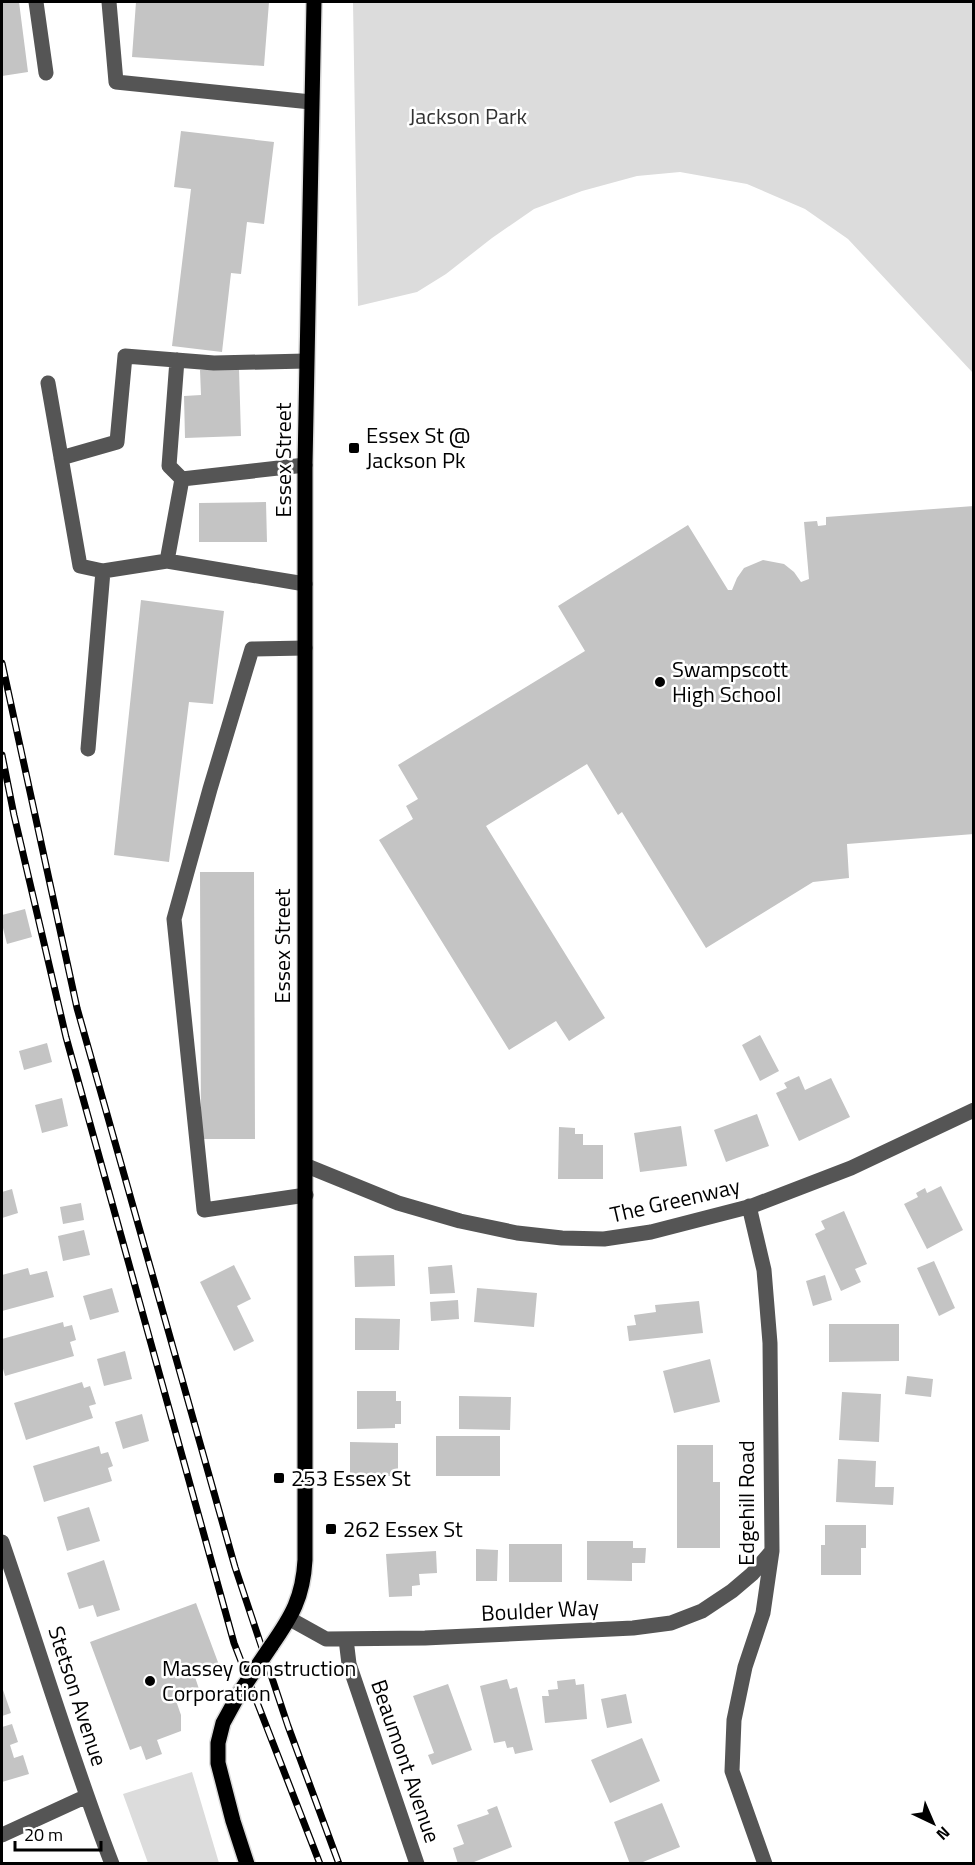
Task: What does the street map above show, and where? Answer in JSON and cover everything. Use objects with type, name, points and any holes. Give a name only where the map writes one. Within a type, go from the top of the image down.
[{"type":"main road","name":"Essex Street","points":[[247,1863],[218,1763],[218,1743],[223,1723],[240,1692],[290,1619],[299,1599],[304,1579],[305,1560],[307,1166],[304,885],[305,465],[314,2]]},
{"type":"street","points":[[36,2],[46,73]]},
{"type":"street","points":[[109,2],[116,82],[311,102]]},
{"type":"street","points":[[61,458],[117,442],[125,356],[214,363],[306,361]]},
{"type":"street","points":[[177,360],[169,466],[182,479]]},
{"type":"street","points":[[48,383],[81,566],[104,571],[167,561],[305,584]]},
{"type":"street","points":[[182,479],[305,465]]},
{"type":"street","points":[[167,561],[182,479]]},
{"type":"street","points":[[88,749],[104,571]]},
{"type":"street","points":[[305,648],[252,649],[174,919],[204,1210],[306,1195]]},
{"type":"street","name":"The Greenway","points":[[307,1166],[398,1203],[460,1221],[517,1233],[562,1238],[604,1239],[651,1232],[749,1206],[851,1168],[974,1110]]},
{"type":"street","name":"Edgehill Road","points":[[749,1206],[764,1270],[770,1343],[772,1551],[763,1613],[745,1667],[734,1720],[732,1771],[765,1863]]},
{"type":"street","name":"Stetson Avenue","points":[[2,1542],[87,1796],[112,1863]]},
{"type":"street","name":"Boulder Way","points":[[290,1619],[326,1639],[483,1635],[633,1628],[672,1623],[702,1611],[732,1591],[752,1574],[772,1551]]},
{"type":"street","name":"Beaumont Avenue","points":[[346,1639],[349,1664],[417,1863]]},
{"type":"street","points":[[2,1835],[87,1796]]},
{"type":"green space","name":"Jackson Park","points":[[353,2],[973,2],[973,373],[848,239],[805,209],[747,184],[680,172],[637,176],[582,191],[534,209],[446,274],[417,292],[358,306]]},
{"type":"green space","points":[[192,1772],[219,1863],[148,1863],[123,1794]]},
{"type":"building","points":[[2,2],[19,2],[28,72],[2,76]]},
{"type":"building","points":[[136,2],[269,2],[264,66],[132,57]]},
{"type":"building","points":[[181,131],[274,142],[264,224],[247,222],[241,274],[231,273],[222,352],[172,346],[191,189],[174,187]]},
{"type":"building","points":[[239,369],[241,436],[185,438],[184,396],[201,395],[200,370]]},
{"type":"building","points":[[266,502],[267,542],[199,542],[199,503]]},
{"type":"building","points":[[974,506],[974,834],[847,844],[849,878],[813,882],[706,948],[622,812],[618,815],[587,764],[486,826],[605,1018],[569,1041],[556,1021],[509,1050],[379,840],[413,819],[406,806],[418,799],[398,765],[585,651],[558,606],[688,525],[728,590],[732,590],[744,568],[763,560],[784,564],[801,582],[809,579],[804,522],[817,521],[818,526],[826,525],[826,517]]},
{"type":"building","points":[[141,600],[224,611],[213,704],[189,702],[169,862],[114,855]]},
{"type":"building","points":[[200,872],[254,872],[255,1139],[201,1139]]},
{"type":"building","points":[[25,909],[32,937],[7,944],[2,915]]},
{"type":"building","points":[[760,1035],[779,1071],[760,1081],[742,1045]]},
{"type":"building","points":[[47,1043],[52,1062],[24,1070],[19,1051]]},
{"type":"building","points":[[799,1076],[805,1090],[831,1078],[850,1117],[799,1141],[776,1093],[787,1088],[784,1083]]},
{"type":"building","points":[[62,1098],[68,1126],[42,1133],[35,1105]]},
{"type":"building","points":[[757,1114],[769,1146],[726,1162],[714,1130]]},
{"type":"building","points":[[681,1126],[687,1166],[640,1172],[634,1133]]},
{"type":"building","points":[[559,1127],[575,1128],[575,1134],[583,1134],[583,1145],[603,1145],[603,1179],[558,1179]]},
{"type":"building","points":[[941,1186],[963,1230],[927,1249],[904,1204],[918,1197],[916,1193],[925,1188],[927,1193]]},
{"type":"building","points":[[12,1189],[18,1213],[2,1218],[2,1192]]},
{"type":"building","points":[[81,1203],[84,1220],[63,1224],[60,1207]]},
{"type":"building","points":[[844,1211],[867,1264],[855,1269],[861,1282],[841,1291],[815,1234],[825,1229],[821,1221]]},
{"type":"building","points":[[84,1230],[90,1255],[63,1261],[58,1236]]},
{"type":"building","points":[[394,1255],[395,1286],[355,1287],[354,1256]]},
{"type":"building","points":[[934,1261],[955,1308],[939,1316],[917,1268]]},
{"type":"building","points":[[234,1265],[251,1299],[237,1306],[254,1341],[234,1351],[200,1282]]},
{"type":"building","points":[[452,1265],[455,1293],[430,1294],[428,1267]]},
{"type":"building","points":[[28,1268],[30,1275],[47,1271],[54,1297],[2,1311],[2,1275]]},
{"type":"building","points":[[825,1275],[832,1300],[813,1306],[806,1281]]},
{"type":"building","points":[[112,1288],[119,1312],[90,1320],[83,1296]]},
{"type":"building","points":[[477,1288],[537,1293],[534,1327],[474,1322]]},
{"type":"building","points":[[458,1300],[459,1319],[431,1321],[430,1302]]},
{"type":"building","points":[[699,1301],[703,1333],[629,1341],[627,1326],[636,1325],[634,1315],[656,1312],[655,1305]]},
{"type":"building","points":[[355,1318],[400,1319],[399,1350],[355,1350]]},
{"type":"building","points":[[63,1322],[64,1327],[72,1325],[76,1340],[70,1342],[74,1356],[5,1376],[2,1365],[2,1339]]},
{"type":"building","points":[[829,1324],[899,1324],[899,1361],[829,1362]]},
{"type":"building","points":[[125,1351],[132,1379],[104,1386],[97,1359]]},
{"type":"building","points":[[710,1359],[720,1402],[674,1413],[663,1371]]},
{"type":"building","points":[[907,1376],[933,1379],[931,1397],[905,1394]]},
{"type":"building","points":[[82,1382],[84,1388],[90,1386],[96,1404],[89,1406],[93,1418],[26,1440],[14,1403]]},
{"type":"building","points":[[357,1391],[396,1391],[396,1401],[401,1401],[401,1424],[395,1424],[395,1428],[357,1429]]},
{"type":"building","points":[[842,1392],[881,1394],[879,1442],[839,1440]]},
{"type":"building","points":[[459,1396],[511,1397],[510,1430],[459,1429]]},
{"type":"building","points":[[142,1414],[149,1441],[123,1449],[115,1422]]},
{"type":"building","points":[[436,1436],[500,1436],[500,1476],[436,1476]]},
{"type":"building","points":[[350,1442],[398,1443],[398,1476],[350,1476]]},
{"type":"building","points":[[677,1445],[713,1445],[713,1482],[720,1482],[720,1548],[677,1548]]},
{"type":"building","points":[[99,1446],[101,1454],[108,1452],[113,1466],[108,1468],[112,1481],[44,1502],[33,1466]]},
{"type":"building","points":[[838,1459],[876,1461],[875,1487],[894,1487],[893,1505],[836,1502]]},
{"type":"building","points":[[89,1507],[100,1541],[67,1551],[57,1517]]},
{"type":"building","points":[[825,1525],[866,1525],[866,1548],[861,1548],[861,1575],[821,1575],[821,1545],[825,1545]]},
{"type":"building","points":[[587,1541],[633,1541],[633,1548],[646,1548],[645,1563],[632,1563],[632,1581],[587,1580]]},
{"type":"building","points":[[509,1544],[562,1544],[562,1582],[509,1582]]},
{"type":"building","points":[[476,1549],[498,1550],[497,1581],[476,1581]]},
{"type":"building","points":[[436,1551],[437,1573],[419,1574],[420,1585],[412,1586],[412,1596],[389,1597],[386,1554]]},
{"type":"building","points":[[104,1560],[120,1610],[97,1617],[93,1605],[79,1609],[67,1573]]},
{"type":"building","name":"Massey Construction Corporation","points":[[196,1603],[219,1665],[194,1674],[199,1689],[175,1698],[181,1715],[181,1731],[157,1740],[162,1754],[146,1760],[141,1746],[130,1750],[90,1642]]},
{"type":"building","points":[[507,1679],[510,1689],[517,1687],[533,1750],[515,1754],[513,1747],[507,1748],[505,1741],[494,1743],[480,1686]]},
{"type":"building","points":[[575,1679],[576,1685],[584,1684],[587,1719],[545,1723],[542,1696],[549,1696],[548,1690],[558,1689],[557,1681]]},
{"type":"building","points":[[448,1684],[472,1750],[432,1765],[428,1755],[434,1753],[413,1696]]},
{"type":"building","points":[[2,1687],[11,1713],[2,1716]]},
{"type":"building","points":[[626,1694],[632,1723],[607,1728],[601,1699]]},
{"type":"building","points":[[12,1724],[18,1742],[10,1745],[14,1758],[23,1755],[29,1774],[2,1782],[2,1727]]},
{"type":"building","points":[[642,1738],[660,1781],[610,1803],[591,1760]]},
{"type":"building","points":[[662,1803],[680,1847],[638,1864],[630,1864],[614,1822]]},
{"type":"building","points":[[497,1806],[512,1847],[469,1864],[458,1864],[453,1848],[464,1844],[457,1825],[489,1814],[487,1810]]},
{"type":"railway","points":[[2,663],[77,1008],[235,1567],[288,1726],[339,1864]]},
{"type":"railway","points":[[2,755],[66,1037],[234,1643],[320,1864]]},
{"type":"place","name":"Essex St @ Jackson Pk","points":[[354,448]]},
{"type":"place","name":"Swampscott High School","points":[[660,682]]},
{"type":"place","name":"253 Essex St","points":[[279,1478]]},
{"type":"place","name":"262 Essex St","points":[[331,1529]]},
{"type":"place","name":"Massey Construction Corporation","points":[[150,1681]]}]
